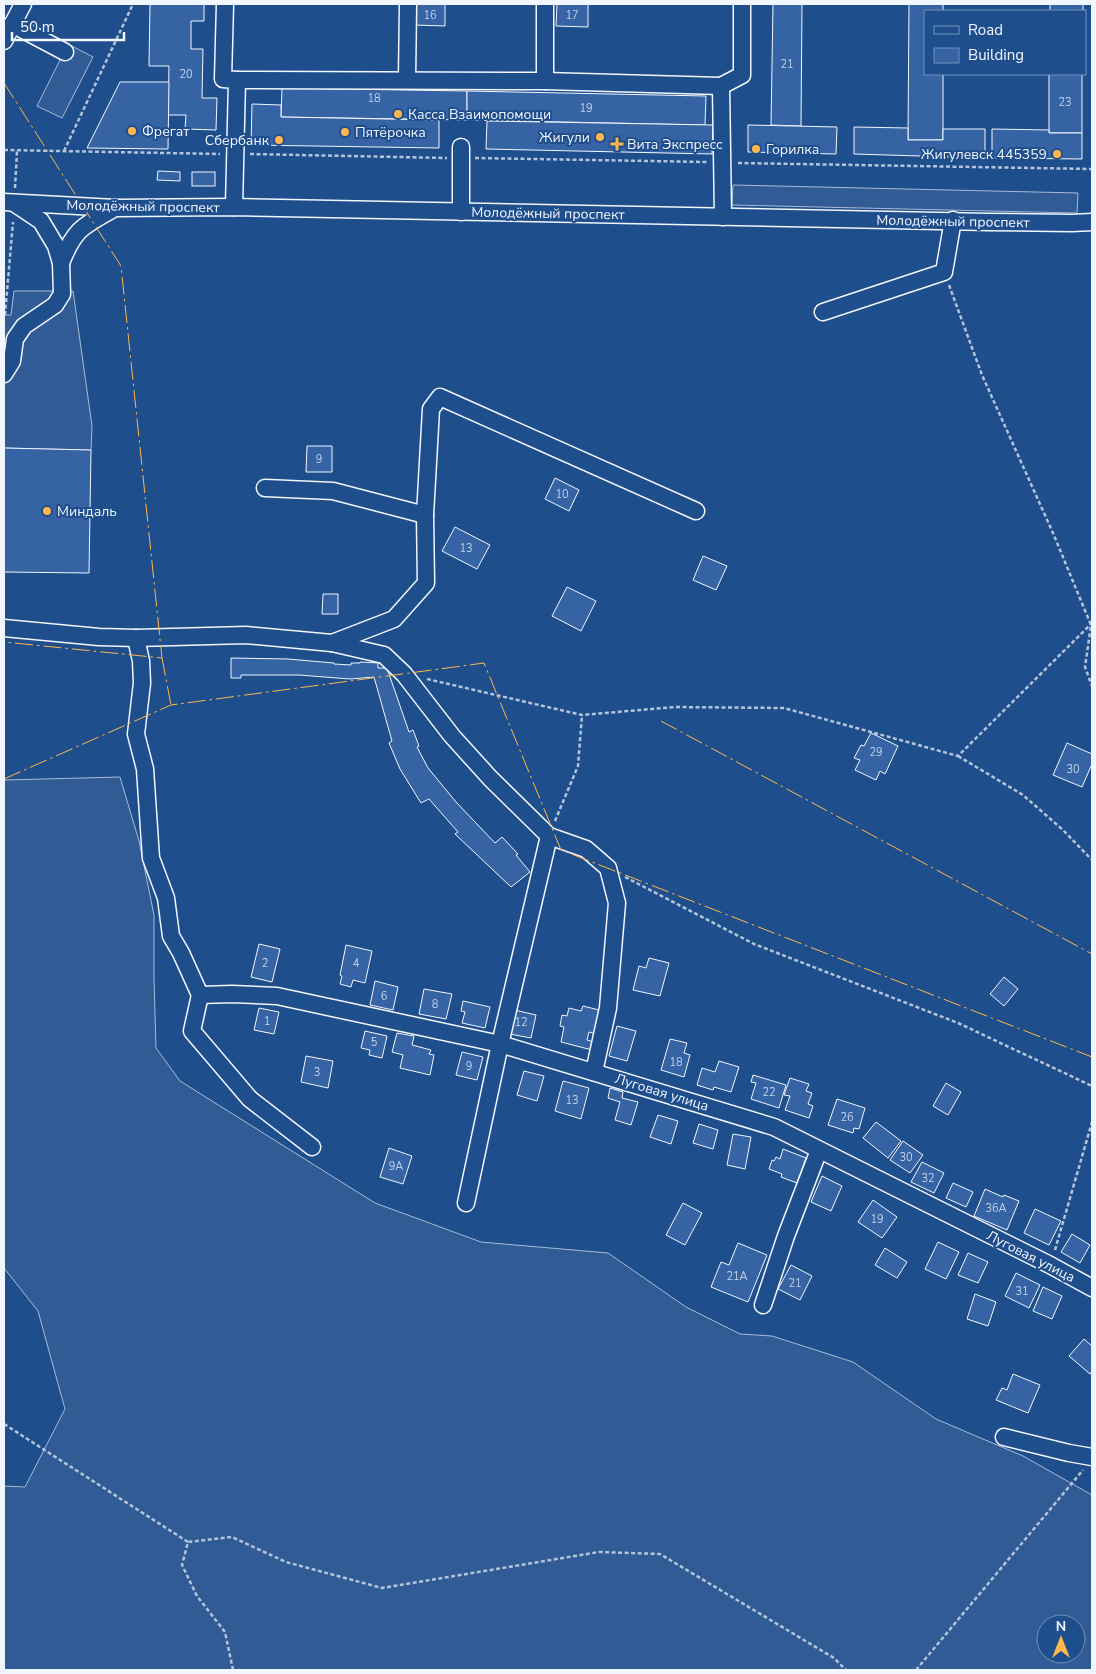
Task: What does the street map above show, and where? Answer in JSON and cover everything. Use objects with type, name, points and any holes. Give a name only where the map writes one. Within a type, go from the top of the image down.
[{"type":"street","points":[[4,41],[23,4]]},
{"type":"street","points":[[225,4],[222,79],[545,81],[721,86],[742,75],[742,4]]},
{"type":"street","points":[[407,80],[408,4]]},
{"type":"street","points":[[545,4],[545,81]]},
{"type":"street","points":[[12,24],[65,52]]},
{"type":"street","points":[[234,207],[237,80]]},
{"type":"street","points":[[721,86],[723,217]]},
{"type":"street","points":[[461,152],[461,212]]},
{"type":"street","points":[[4,374],[12,361],[15,340],[24,326],[55,304],[62,294],[61,263],[56,246],[41,222],[11,200]]},
{"type":"street","name":"Молодёжный проспект","points":[[11,200],[115,208],[234,207],[1092,222]]},
{"type":"street","points":[[61,263],[69,244],[82,227],[115,208]]},
{"type":"street","points":[[823,312],[944,272],[953,220]]},
{"type":"street","points":[[332,643],[394,619],[426,583],[425,515],[431,409],[440,397],[696,511]]},
{"type":"street","points":[[266,488],[334,491],[425,515]]},
{"type":"street","points":[[4,628],[136,638],[246,635],[332,643],[384,655],[404,674],[452,736],[490,778],[549,836],[586,849],[608,868],[617,903],[608,1008],[594,1072]]},
{"type":"street","points":[[136,638],[141,661],[142,683],[136,734],[145,768],[151,858],[166,898],[171,936],[200,994],[192,1032],[250,1099],[312,1148]]},
{"type":"street","points":[[466,1203],[500,1044],[549,836]]},
{"type":"street","name":"Луговая улица","points":[[200,994],[277,996],[500,1044],[774,1127],[1050,1265],[1092,1288]]},
{"type":"street","points":[[764,1305],[786,1236],[819,1150]]},
{"type":"street","points":[[1004,1436],[1069,1453],[1089,1461]]},
{"type":"path","points":[[64,151],[133,4]]},
{"type":"path","points":[[4,150],[235,154],[461,152],[722,162],[1092,168]]},
{"type":"path","points":[[11,200],[17,151]]},
{"type":"path","points":[[5,315],[13,222]]},
{"type":"path","points":[[944,272],[982,375],[1092,624],[1086,667],[1092,686]]},
{"type":"path","points":[[958,756],[1092,624]]},
{"type":"path","points":[[404,674],[582,715],[675,707],[784,708],[958,756],[1024,795],[1063,830],[1092,860]]},
{"type":"path","points":[[549,836],[578,766],[582,715]]},
{"type":"path","points":[[608,868],[754,944],[958,1024],[1092,1086]]},
{"type":"path","points":[[1050,1265],[1092,1122]]},
{"type":"path","points":[[4,1424],[188,1542],[232,1537],[286,1562],[382,1588],[600,1552],[660,1554],[834,1658],[846,1670]]},
{"type":"path","points":[[916,1670],[1089,1461]]},
{"type":"path","points":[[188,1542],[182,1565],[197,1596],[225,1632],[233,1670]]},
{"type":"shaded area","points":[[68,44],[93,57],[62,118],[37,106]]},
{"type":"shaded area","points":[[733,185],[1078,193],[1077,213],[732,205]]},
{"type":"shaded area","points":[[14,291],[73,291],[92,426],[91,450],[4,448],[4,315],[11,315]]},
{"type":"shaded area","points":[[120,777],[139,841],[154,915],[156,1048],[180,1081],[375,1203],[481,1242],[608,1253],[686,1307],[740,1334],[772,1336],[853,1362],[936,1419],[1023,1456],[1092,1495],[1092,1670],[4,1670],[4,1486],[25,1487],[65,1409],[38,1311],[4,1268],[4,780]]},
{"type":"building","points":[[150,4],[204,4],[204,21],[191,21],[191,49],[203,49],[202,98],[217,98],[216,130],[185,129],[186,115],[168,115],[169,66],[149,66]]},
{"type":"building","points":[[415,4],[445,4],[445,26],[414,25]]},
{"type":"building","points":[[557,4],[588,4],[588,27],[556,26]]},
{"type":"building","points":[[773,4],[802,4],[801,126],[771,125]]},
{"type":"building","points":[[909,4],[943,4],[943,10],[924,10],[924,75],[943,75],[943,140],[908,140]]},
{"type":"building","points":[[1050,4],[1083,4],[1083,10],[1050,10]]},
{"type":"building","points":[[1049,75],[1082,75],[1082,133],[1049,133]]},
{"type":"building","name":"Фрегат","points":[[120,82],[169,82],[168,149],[87,148]]},
{"type":"building","points":[[282,88],[467,91],[467,120],[281,117]]},
{"type":"building","points":[[467,91],[706,96],[705,125],[467,120]]},
{"type":"building","name":"Пятёрочка","points":[[252,104],[281,105],[281,117],[439,120],[439,148],[251,145]]},
{"type":"building","name":"Жигули","points":[[487,121],[713,125],[712,154],[486,149]]},
{"type":"building","points":[[748,125],[837,127],[836,154],[748,152]]},
{"type":"building","points":[[854,127],[908,128],[908,140],[943,140],[943,129],[985,129],[985,158],[854,154]]},
{"type":"building","points":[[992,129],[1049,130],[1049,133],[1082,133],[1082,159],[992,158]]},
{"type":"building","points":[[158,171],[180,172],[180,181],[157,180]]},
{"type":"building","points":[[192,172],[215,172],[215,186],[192,186]]},
{"type":"building","points":[[307,446],[332,446],[332,472],[306,472]]},
{"type":"building","name":"Миндаль","points":[[4,448],[91,450],[89,573],[4,572]]},
{"type":"building","points":[[555,478],[579,490],[569,511],[545,499]]},
{"type":"building","points":[[455,527],[490,545],[477,569],[442,551]]},
{"type":"building","points":[[703,556],[727,566],[716,590],[693,580]]},
{"type":"building","points":[[567,587],[596,601],[581,631],[552,616]]},
{"type":"building","points":[[323,594],[338,594],[338,614],[322,614]]},
{"type":"building","points":[[231,658],[288,659],[351,665],[351,663],[360,662],[378,663],[378,668],[387,668],[409,732],[413,730],[419,746],[417,747],[428,768],[456,802],[495,843],[502,837],[518,854],[516,855],[530,872],[511,887],[455,834],[458,832],[429,799],[421,803],[400,769],[389,743],[392,741],[374,677],[350,679],[299,675],[241,675],[241,678],[231,678]]},
{"type":"building","points":[[871,733],[898,746],[885,774],[880,771],[876,780],[855,770],[860,760],[854,758],[861,745],[864,746]]},
{"type":"building","points":[[1067,743],[1092,754],[1092,764],[1082,787],[1053,775]]},
{"type":"building","points":[[259,944],[280,949],[272,982],[251,977]]},
{"type":"building","points":[[346,945],[372,951],[365,983],[353,980],[351,987],[340,984]]},
{"type":"building","points":[[649,958],[669,963],[660,996],[633,990],[639,966],[646,968]]},
{"type":"building","points":[[1004,977],[1018,989],[1004,1006],[990,994]]},
{"type":"building","points":[[375,981],[398,987],[393,1010],[370,1005]]},
{"type":"building","points":[[424,989],[452,994],[446,1019],[419,1014]]},
{"type":"building","points":[[463,1001],[490,1007],[485,1028],[462,1023],[465,1012],[461,1011]]},
{"type":"building","points":[[583,1006],[603,1011],[597,1034],[589,1032],[587,1040],[594,1042],[592,1050],[561,1042],[564,1027],[560,1026],[562,1015],[567,1016],[569,1008],[581,1011]]},
{"type":"building","points":[[259,1008],[279,1012],[274,1034],[254,1030]]},
{"type":"building","points":[[510,1009],[536,1015],[531,1038],[510,1034]]},
{"type":"building","points":[[617,1026],[636,1031],[627,1061],[609,1056]]},
{"type":"building","points":[[365,1031],[387,1036],[382,1058],[369,1055],[370,1050],[361,1048]]},
{"type":"building","points":[[397,1033],[414,1036],[412,1045],[431,1050],[429,1054],[434,1055],[430,1075],[400,1068],[403,1055],[392,1052]]},
{"type":"building","points":[[670,1039],[687,1043],[684,1053],[690,1055],[684,1077],[661,1070]]},
{"type":"building","points":[[462,1052],[483,1057],[477,1080],[456,1075]]},
{"type":"building","points":[[306,1056],[333,1061],[328,1088],[301,1082]]},
{"type":"building","points":[[719,1061],[739,1067],[731,1092],[714,1087],[713,1090],[697,1085],[702,1068],[715,1072]]},
{"type":"building","points":[[524,1071],[544,1076],[537,1101],[517,1095]]},
{"type":"building","points":[[753,1075],[786,1085],[779,1108],[751,1099],[756,1083],[751,1082]]},
{"type":"building","points":[[790,1078],[809,1084],[806,1091],[812,1093],[808,1104],[813,1106],[809,1118],[785,1110],[790,1096],[784,1095]]},
{"type":"building","points":[[563,1081],[589,1088],[581,1119],[555,1111]]},
{"type":"building","points":[[946,1083],[961,1092],[948,1115],[933,1106]]},
{"type":"building","points":[[610,1088],[623,1092],[622,1098],[638,1102],[631,1125],[615,1120],[620,1102],[608,1098]]},
{"type":"building","points":[[837,1099],[865,1108],[859,1129],[854,1128],[853,1133],[828,1125]]},
{"type":"building","points":[[658,1115],[678,1121],[671,1144],[650,1137]]},
{"type":"building","points":[[876,1122],[901,1141],[888,1158],[863,1138]]},
{"type":"building","points":[[699,1124],[718,1130],[713,1149],[693,1143]]},
{"type":"building","points":[[733,1134],[751,1137],[745,1169],[727,1165]]},
{"type":"building","points":[[903,1141],[923,1155],[910,1173],[890,1160]]},
{"type":"building","points":[[389,1148],[412,1156],[403,1184],[380,1177]]},
{"type":"building","points":[[783,1149],[806,1158],[797,1183],[781,1177],[782,1174],[769,1169],[772,1160],[774,1161],[776,1157],[780,1159]]},
{"type":"building","points":[[922,1162],[944,1173],[934,1193],[911,1182]]},
{"type":"building","points":[[822,1176],[842,1186],[831,1211],[811,1202]]},
{"type":"building","points":[[953,1183],[973,1192],[966,1207],[946,1198]]},
{"type":"building","points":[[985,1189],[1003,1197],[1004,1195],[1019,1201],[1007,1230],[974,1216]]},
{"type":"building","points":[[873,1200],[897,1217],[882,1238],[858,1222]]},
{"type":"building","points":[[683,1203],[702,1213],[685,1245],[666,1235]]},
{"type":"building","points":[[1035,1209],[1061,1221],[1049,1245],[1024,1233]]},
{"type":"building","points":[[1072,1234],[1090,1245],[1080,1263],[1061,1252]]},
{"type":"building","points":[[938,1242],[959,1252],[946,1279],[925,1269]]},
{"type":"building","points":[[738,1243],[767,1255],[748,1302],[711,1287],[721,1262],[729,1265]]},
{"type":"building","points":[[885,1248],[907,1262],[897,1278],[875,1265]]},
{"type":"building","points":[[968,1253],[988,1262],[978,1283],[958,1275]]},
{"type":"building","points":[[791,1265],[812,1276],[800,1300],[778,1289]]},
{"type":"building","points":[[1016,1273],[1040,1285],[1029,1308],[1005,1296]]},
{"type":"building","points":[[1043,1287],[1062,1296],[1052,1319],[1033,1311]]},
{"type":"building","points":[[975,1294],[996,1302],[988,1326],[967,1319]]},
{"type":"building","points":[[1084,1339],[1092,1346],[1092,1371],[1090,1374],[1069,1356]]},
{"type":"building","points":[[1013,1374],[1040,1385],[1028,1413],[996,1400],[1002,1388],[1007,1390]]},
{"type":"power","points":[[4,83],[121,266],[162,658],[4,642]]},
{"type":"power","points":[[162,658],[171,705]]},
{"type":"power","points":[[4,779],[171,705],[484,663],[561,850],[1092,1057]]},
{"type":"power","points":[[661,721],[1092,954]]},
{"type":"place","name":"Касса Взаимопомощи","points":[[398,114]]},
{"type":"place","name":"Фрегат","points":[[132,131]]},
{"type":"place","name":"Пятёрочка","points":[[345,132]]},
{"type":"place","name":"Жигули","points":[[600,137]]},
{"type":"place","name":"Сбербанк","points":[[279,140]]},
{"type":"place","name":"Вита Экспресс","points":[[617,144]]},
{"type":"place","name":"Горилка","points":[[756,149]]},
{"type":"place","name":"Жигулевск 445359","points":[[1057,154]]},
{"type":"place","name":"Миндаль","points":[[47,511]]}]
